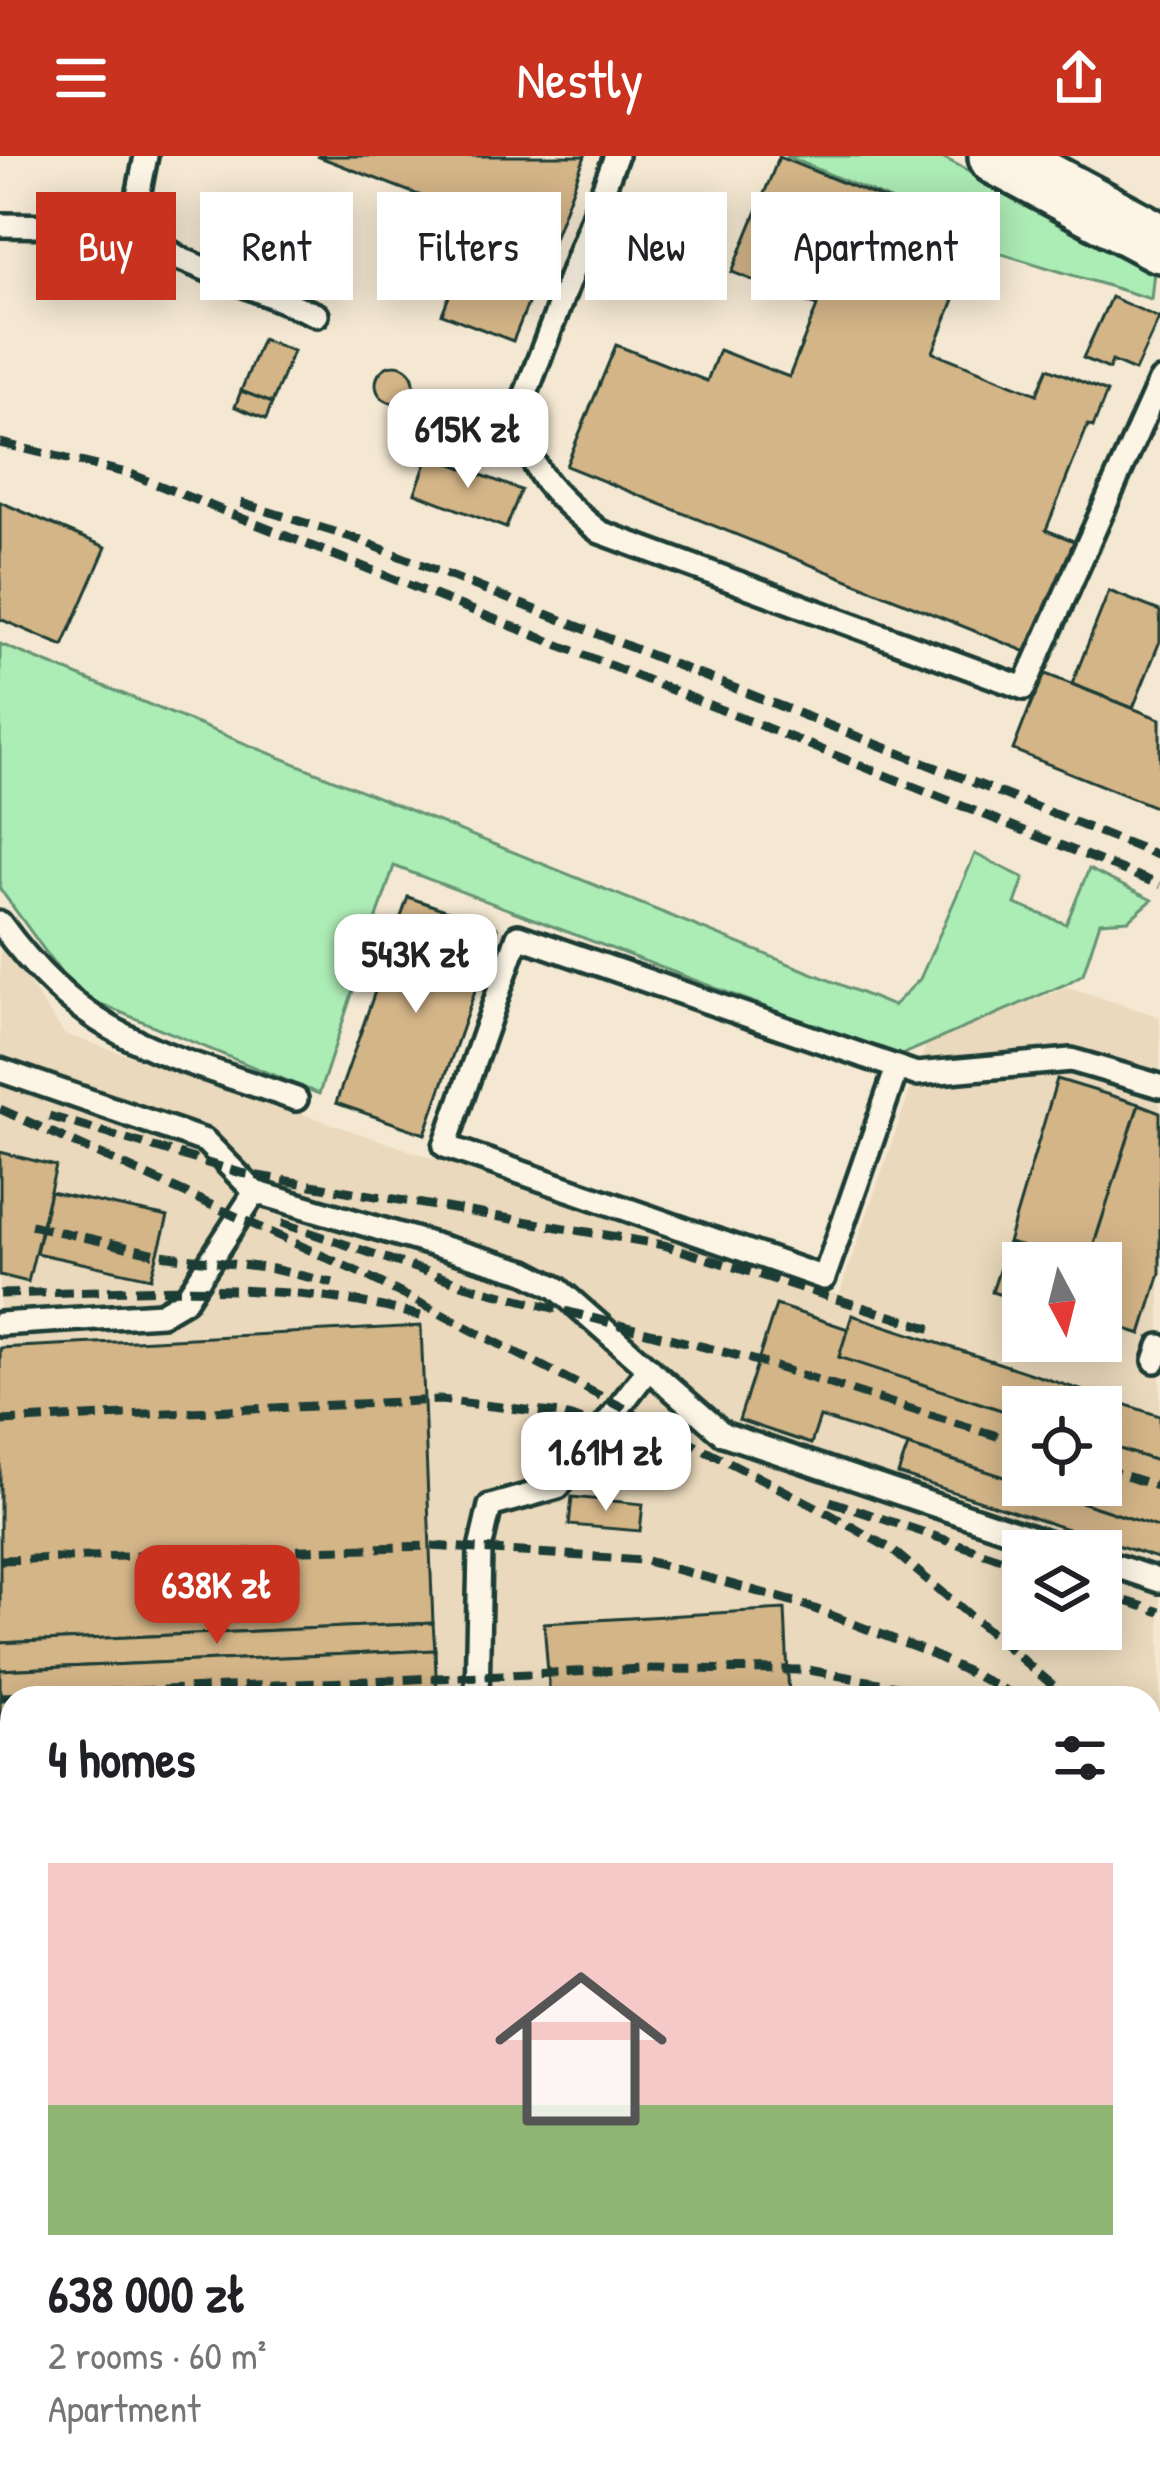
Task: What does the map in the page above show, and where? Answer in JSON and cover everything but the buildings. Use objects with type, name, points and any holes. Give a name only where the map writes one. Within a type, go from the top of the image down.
[{"type":"street","points":[[998,156],[1160,243]]},
{"type":"lane","points":[[143,192],[146,156]]},
{"type":"lane","points":[[616,156],[519,412],[522,446],[552,495],[600,532],[1024,688],[1160,380]]},
{"type":"lane","points":[[0,225],[36,226]]},
{"type":"lane","points":[[176,255],[317,315]]},
{"type":"lane","points":[[0,923],[36,972],[118,1037],[296,1100]]},
{"type":"lane","points":[[897,1068],[824,1278],[445,1146],[518,936],[916,1074],[1071,1060],[1160,1086]]},
{"type":"lane","points":[[0,1070],[205,1141],[255,1192],[526,1272],[557,1288],[723,1434],[1009,1530]]},
{"type":"lane","points":[[0,1324],[161,1314],[185,1300],[255,1192]]},
{"type":"lane","points":[[477,1686],[480,1549],[490,1506],[558,1487],[649,1368]]},
{"type":"lane","points":[[1122,1568],[1160,1581]]},
{"type":"shaded area","points":[[0,941],[64,1034],[839,1295],[927,1042],[1068,987],[1160,1017],[1160,1686],[0,1686]]},
{"type":"green space","points":[[786,156],[940,156],[1141,259],[1154,271],[1151,299],[1000,253],[1000,192],[871,192]]},
{"type":"green space","points":[[0,644],[893,1006],[920,979],[975,854],[1024,878],[1015,904],[1066,924],[1089,869],[1152,900],[1129,920],[1100,922],[1083,974],[897,1057],[394,866],[319,1094],[76,994],[0,889]]},
{"type":"railway","points":[[0,443],[131,474],[1160,885]]},
{"type":"railway","points":[[241,503],[354,538],[1160,856]]},
{"type":"railway","points":[[0,1109],[367,1276],[824,1511],[891,1549],[1054,1686]]},
{"type":"railway","points":[[49,1116],[241,1173],[664,1245],[939,1331]]},
{"type":"railway","points":[[282,1223],[468,1286],[747,1358],[1002,1437]]},
{"type":"railway","points":[[31,1225],[161,1255],[273,1269],[333,1283]]},
{"type":"railway","points":[[0,1294],[161,1289],[269,1292],[375,1305],[427,1318]]},
{"type":"railway","points":[[0,1421],[440,1400],[561,1414],[676,1450]]},
{"type":"railway","points":[[1122,1475],[1160,1487]]},
{"type":"railway","points":[[830,1501],[1002,1559]]},
{"type":"railway","points":[[0,1560],[431,1546],[643,1560],[799,1603],[927,1652],[996,1686]]},
{"type":"railway","points":[[1122,1600],[1160,1612]]},
{"type":"railway","points":[[253,1686],[643,1669],[809,1670],[896,1686]]}]
